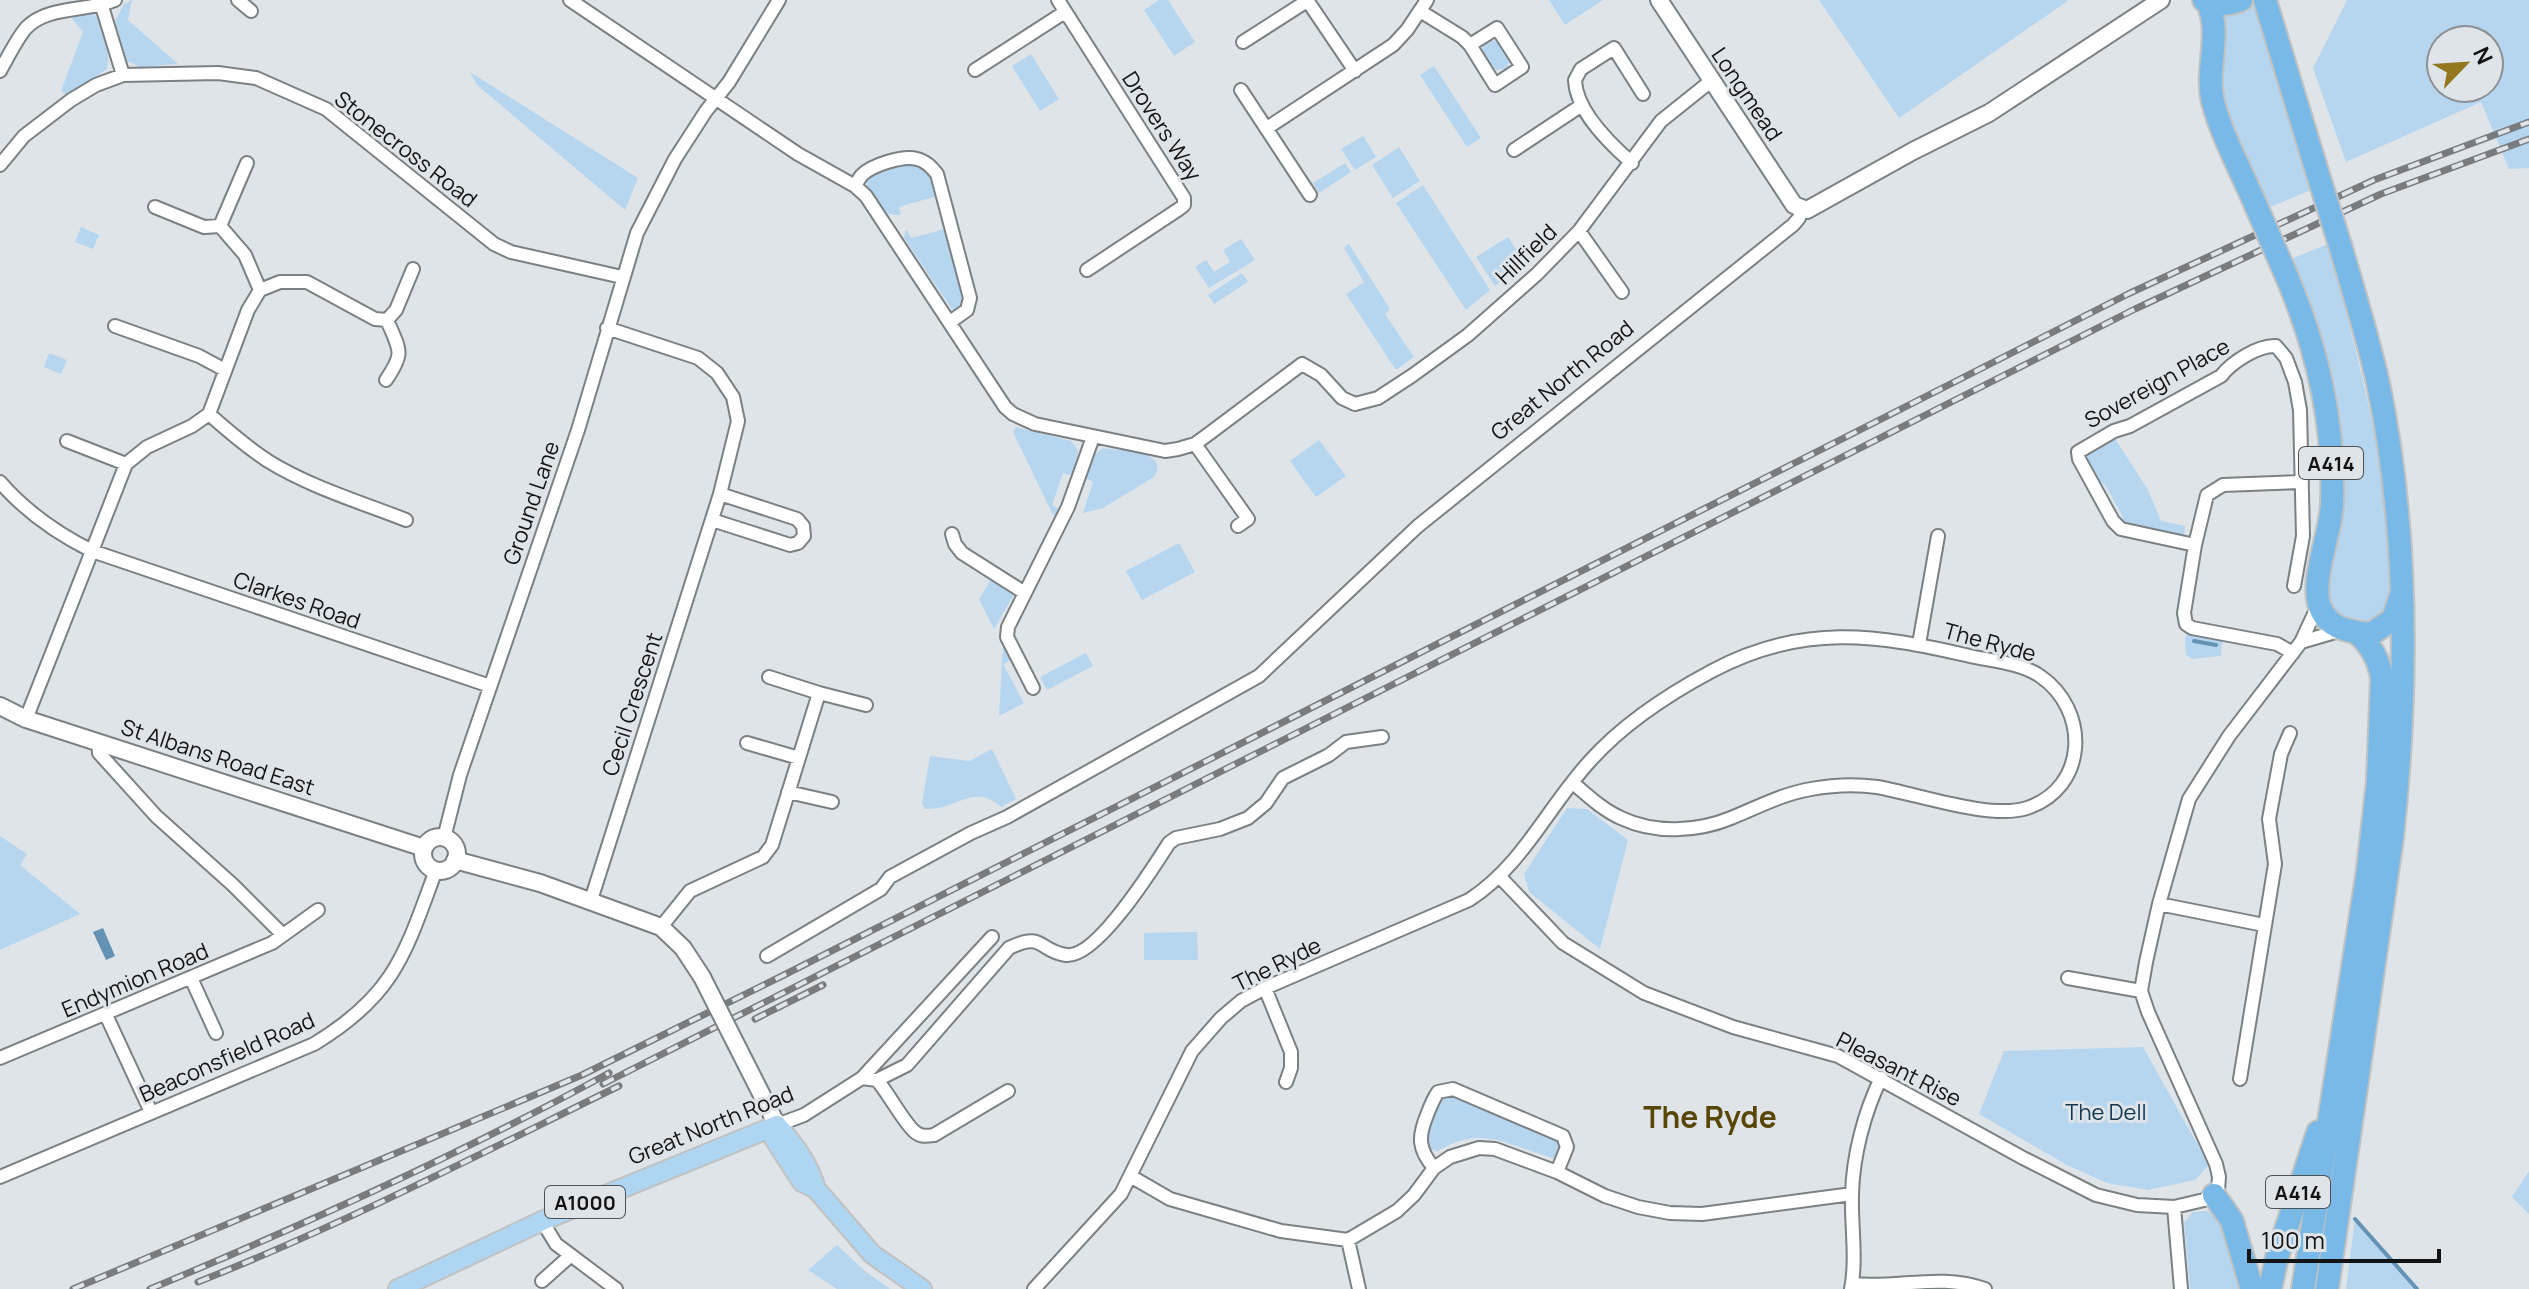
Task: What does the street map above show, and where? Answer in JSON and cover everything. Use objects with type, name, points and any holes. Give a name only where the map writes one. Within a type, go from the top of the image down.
[{"type":"highway","points":[[2206,2],[2226,4],[2241,0]]},
{"type":"highway","name":"A414","points":[[2265,0],[2341,248],[2378,385],[2396,507],[2401,597],[2403,678],[2395,811],[2331,1282]]},
{"type":"highway","name":"A414","points":[[2206,2],[2215,28],[2210,79],[2213,101],[2304,318],[2328,411],[2332,507],[2318,589],[2320,607],[2332,624],[2368,642],[2380,666],[2382,678],[2378,781],[2368,870],[2303,1289]]},
{"type":"highway","points":[[2350,631],[2371,634],[2383,627],[2393,619],[2401,597]]},
{"type":"highway","name":"A414","points":[[2270,1289],[2311,1148],[2332,1097]]},
{"type":"highway","points":[[2214,1195],[2232,1221],[2252,1289]]},
{"type":"main road","name":"Longmead","points":[[1659,0],[1794,205],[1801,209]]},
{"type":"main road","name":"Great North Road","points":[[1801,209],[1822,204],[1913,151],[1989,113],[2163,1]]},
{"type":"main road","name":"St Albans Road East","points":[[0,706],[26,719],[424,848]]},
{"type":"main road","points":[[444,838],[455,849],[455,860],[450,867],[436,870],[424,860],[424,848],[432,839],[444,838]]},
{"type":"main road","points":[[455,860],[540,883],[661,927],[683,948],[702,977],[777,1125],[773,1137],[802,1182],[816,1189],[872,1254],[922,1289]]},
{"type":"main road","name":"Great North Road","points":[[398,1289],[542,1221],[777,1125]]},
{"type":"street","points":[[0,71],[28,26],[53,13],[115,0]]},
{"type":"street","points":[[238,0],[251,11]]},
{"type":"street","points":[[570,0],[798,154],[855,186],[866,196],[1005,407],[1013,414],[1035,424],[1165,451],[1195,444],[1248,519],[1238,526]]},
{"type":"street","name":"Ground Lane","points":[[444,838],[460,775],[578,430],[637,233],[662,184],[779,0]]},
{"type":"street","points":[[1243,42],[1307,0],[1355,71]]},
{"type":"street","points":[[101,3],[123,75]]},
{"type":"street","points":[[1267,128],[1393,45],[1423,5],[1470,45],[1495,85],[1522,67],[1497,28],[1470,45]]},
{"type":"street","name":"Drovers Way","points":[[975,70],[1062,6],[1184,198],[1184,205],[1179,209],[1087,270]]},
{"type":"street","points":[[1632,163],[1613,147],[1582,105],[1575,87],[1577,74],[1614,48],[1643,94]]},
{"type":"street","name":"Stonecross Road","points":[[0,165],[24,136],[71,100],[96,85],[123,75],[218,73],[256,78],[326,109],[494,244],[511,252],[622,277]]},
{"type":"street","name":"Hillfield","points":[[1195,444],[1302,364],[1321,375],[1342,398],[1355,404],[1366,403],[1390,390],[1468,335],[1537,274],[1579,231],[1661,121],[1711,81]]},
{"type":"street","points":[[1241,90],[1310,195]]},
{"type":"street","points":[[1514,150],[1582,105]]},
{"type":"street","points":[[855,186],[862,175],[871,169],[907,157],[928,164],[937,174],[970,298],[967,310],[950,322]]},
{"type":"street","points":[[220,226],[247,163]]},
{"type":"street","points":[[155,207],[204,227],[220,226]]},
{"type":"street","name":"Great North Road","points":[[767,956],[881,889],[890,877],[1007,817],[1259,676],[1418,526],[1793,225],[1801,209]]},
{"type":"street","points":[[220,226],[245,255],[260,290]]},
{"type":"street","points":[[1579,231],[1622,292]]},
{"type":"street","points":[[387,320],[396,310],[413,269]]},
{"type":"street","points":[[26,719],[126,464],[147,447],[192,426],[209,414],[248,310],[260,290],[280,282],[307,282],[375,319],[387,320]]},
{"type":"street","points":[[386,380],[400,355],[387,320]]},
{"type":"street","points":[[115,326],[199,356],[225,370]]},
{"type":"street","name":"Cecil Crescent","points":[[591,900],[720,494],[738,421],[733,397],[717,373],[698,358],[607,328]]},
{"type":"street","name":"Sovereign Place","points":[[2195,545],[2121,529],[2113,521],[2078,452],[2221,376],[2229,366],[2268,345],[2276,346],[2282,351],[2295,382],[2300,410],[2302,482]]},
{"type":"street","points":[[209,414],[270,462],[319,486],[406,520]]},
{"type":"street","points":[[1033,688],[1007,637],[1008,627],[1068,507],[1093,437]]},
{"type":"street","points":[[67,441],[126,464]]},
{"type":"street","points":[[0,482],[38,519],[92,551]]},
{"type":"street","points":[[2294,586],[2303,536],[2302,482],[2223,485],[2215,489],[2204,502],[2184,613],[2186,624],[2197,629],[2297,648],[2350,631]]},
{"type":"street","points":[[712,520],[790,545],[798,543],[804,536],[803,526],[797,519],[720,494]]},
{"type":"street","points":[[952,534],[962,553],[1025,593]]},
{"type":"street","points":[[1919,644],[1938,536]]},
{"type":"street","name":"Clarkes Road","points":[[92,551],[490,686]]},
{"type":"street","points":[[2214,1195],[2220,1183],[2214,1157],[2158,1036],[2141,991],[2159,904],[2189,799],[2229,736],[2297,648],[2320,607]]},
{"type":"street","name":"The Ryde","points":[[1038,1287],[1121,1194],[1192,1051],[1221,1018],[1241,1001],[1265,988],[1469,900],[1512,865],[1573,783],[1590,761],[1640,714],[1677,690],[1736,659],[1768,648],[1840,635],[1883,637],[2022,668],[2040,676],[2058,693],[2074,730],[2076,749],[2068,777],[2058,791],[2024,809],[1999,812],[1874,787],[1836,785],[1795,791],[1699,828],[1671,829],[1622,819],[1604,809],[1573,783]]},
{"type":"street","points":[[769,677],[866,705]]},
{"type":"street","points":[[661,927],[690,891],[763,857],[772,845],[819,693]]},
{"type":"street","points":[[2240,1079],[2275,864],[2269,819],[2281,754],[2290,733]]},
{"type":"street","points":[[862,1078],[877,1080],[907,1065],[1009,948],[1036,940],[1053,951],[1067,955],[1086,950],[1118,916],[1169,843],[1176,838],[1220,829],[1248,818],[1266,803],[1283,778],[1329,755],[1346,742],[1382,737]]},
{"type":"street","points":[[98,741],[99,753],[156,816],[283,935]]},
{"type":"street","points":[[747,743],[799,758]]},
{"type":"street","points":[[788,792],[832,802]]},
{"type":"street","name":"Beaconsfield Road","points":[[0,1177],[314,1044],[359,1015],[385,986],[404,956],[436,870]]},
{"type":"street","name":"Pleasant Rise","points":[[1500,877],[1563,943],[1644,993],[1733,1027],[1838,1056],[2096,1195],[2137,1205],[2174,1207],[2214,1195]]},
{"type":"street","points":[[2159,904],[2264,925]]},
{"type":"street","name":"Endymion Road","points":[[0,1058],[272,943],[318,910]]},
{"type":"street","name":"Great North Road","points":[[777,1125],[804,1115],[862,1078],[992,937]]},
{"type":"street","points":[[191,978],[216,1033]]},
{"type":"street","points":[[2068,978],[2141,991]]},
{"type":"street","points":[[1265,988],[1291,1052],[1291,1068],[1286,1082]]},
{"type":"street","points":[[106,1015],[151,1112]]},
{"type":"street","points":[[1881,1078],[1855,1161],[1852,1286],[1948,1281],[1985,1289]]},
{"type":"street","points":[[877,1080],[914,1132],[923,1136],[934,1135],[1008,1091]]},
{"type":"street","points":[[1434,1168],[1420,1148],[1419,1133],[1434,1097],[1438,1092],[1453,1089],[1563,1136],[1567,1147],[1557,1172]]},
{"type":"street","points":[[1132,1177],[1170,1199],[1267,1227],[1348,1240],[1397,1211],[1414,1195],[1434,1168],[1464,1150],[1479,1148],[1495,1149],[1557,1172],[1605,1196],[1670,1213],[1702,1214],[1852,1194]]},
{"type":"street","points":[[2174,1207],[2181,1289]]},
{"type":"street","points":[[542,1221],[556,1244],[616,1289]]},
{"type":"street","points":[[1348,1240],[1359,1289]]},
{"type":"street","points":[[542,1281],[570,1256]]},
{"type":"green space","points":[[132,0],[128,20],[178,64],[140,67],[127,61],[115,21],[124,4]]},
{"type":"green space","points":[[1159,0],[1168,0],[1195,42],[1174,56],[1144,10]]},
{"type":"green space","points":[[1549,0],[1603,0],[1565,25]]},
{"type":"green space","points":[[1819,0],[2069,0],[1899,118]]},
{"type":"green space","points":[[2347,0],[2529,0],[2529,168],[2509,169],[2482,104],[2505,104],[2505,24],[2425,24],[2425,104],[2476,104],[2346,162],[2313,68]]},
{"type":"green space","points":[[2255,5],[2311,190],[2266,209],[2222,102],[2219,86],[2224,15],[2243,12]]},
{"type":"green space","points":[[94,14],[104,33],[107,69],[67,95],[61,91],[83,32],[70,16]]},
{"type":"green space","points":[[1487,41],[1497,41],[1505,50],[1510,62],[1505,69],[1496,70],[1487,61],[1482,49]]},
{"type":"green space","points":[[1031,54],[1059,99],[1040,111],[1012,66]]},
{"type":"green space","points":[[1434,66],[1481,138],[1467,147],[1420,75]]},
{"type":"green space","points":[[470,72],[638,178],[625,210],[477,85]]},
{"type":"green space","points":[[1363,136],[1376,157],[1355,170],[1341,149]]},
{"type":"green space","points":[[1399,147],[1420,181],[1393,198],[1372,165]]},
{"type":"green space","points":[[911,161],[929,168],[937,196],[899,207],[901,215],[887,213],[872,196],[866,176]]},
{"type":"green space","points":[[1345,163],[1351,172],[1319,193],[1313,183]]},
{"type":"green space","points":[[1423,185],[1490,290],[1466,310],[1396,203]]},
{"type":"green space","points":[[81,227],[99,235],[93,249],[75,242]]},
{"type":"green space","points":[[945,229],[968,302],[957,311],[952,309],[904,238],[907,230],[911,238]]},
{"type":"green space","points":[[1508,237],[1523,260],[1495,286],[1476,257]]},
{"type":"green space","points":[[1241,239],[1255,260],[1209,288],[1195,267],[1206,260],[1214,272],[1230,262],[1223,250]]},
{"type":"green space","points":[[1349,244],[1390,309],[1385,314],[1414,357],[1396,370],[1346,294],[1364,282],[1344,248]]},
{"type":"green space","points":[[2328,244],[2363,381],[2387,508],[2391,563],[2387,603],[2371,623],[2365,624],[2350,623],[2342,618],[2328,604],[2326,595],[2327,577],[2342,516],[2341,432],[2326,351],[2291,259]]},
{"type":"green space","points":[[1242,273],[1248,282],[1214,304],[1208,295]]},
{"type":"green space","points":[[49,353],[67,360],[61,374],[44,367]]},
{"type":"green space","points":[[1016,427],[1071,441],[1078,450],[1075,470],[1069,475],[1063,473],[1052,505],[1058,508],[1058,517],[1053,515],[1013,432]]},
{"type":"green space","points":[[2114,437],[2148,490],[2161,521],[2185,526],[2184,537],[2122,522],[2123,517],[2105,485],[2097,480],[2084,458],[2086,450]]},
{"type":"green space","points":[[1319,440],[1346,476],[1316,497],[1290,461]]},
{"type":"green space","points":[[1103,448],[1150,457],[1157,468],[1154,477],[1103,508],[1083,513],[1093,482],[1084,477],[1088,459]]},
{"type":"green space","points":[[1179,543],[1195,572],[1142,600],[1126,571]]},
{"type":"green space","points":[[993,577],[1016,591],[994,629],[979,599]]},
{"type":"green space","points":[[2190,633],[2222,640],[2221,656],[2192,659],[2186,655],[2185,638]]},
{"type":"green space","points":[[1003,643],[1012,659],[1003,664],[1024,703],[999,716]]},
{"type":"green space","points":[[1086,653],[1093,666],[1047,690],[1040,677]]},
{"type":"green space","points":[[992,749],[1016,799],[1001,807],[991,800],[973,797],[925,809],[922,804],[930,756],[969,761]]},
{"type":"green space","points":[[1567,808],[1587,809],[1628,840],[1600,949],[1529,892],[1524,874]]},
{"type":"green space","points":[[0,836],[27,854],[20,865],[80,914],[0,950]]},
{"type":"green space","points":[[1197,932],[1198,960],[1144,960],[1144,933]]},
{"type":"green space","name":"The Dell","points":[[2143,1047],[2209,1165],[2195,1180],[2148,1190],[2107,1183],[2067,1165],[1979,1114],[2004,1051]]},
{"type":"green space","points":[[1445,1095],[1454,1095],[1555,1136],[1560,1142],[1557,1155],[1552,1158],[1482,1138],[1453,1143],[1438,1151],[1430,1149],[1425,1140],[1428,1127]]},
{"type":"green space","points":[[2529,1171],[2529,1214],[2512,1197]]},
{"type":"green space","points":[[2207,1211],[2216,1216],[2228,1234],[2240,1289],[2190,1289],[2184,1223],[2193,1212]]},
{"type":"green space","points":[[2355,1219],[2417,1289],[2346,1289]]},
{"type":"green space","points":[[837,1245],[890,1289],[837,1289],[808,1270]]},
{"type":"shaded area","points":[[103,928],[115,956],[106,960],[93,932]]},
{"type":"waterway","points":[[2194,641],[2216,645]]},
{"type":"waterway","points":[[2355,1219],[2417,1289]]},
{"type":"railway","points":[[73,1289],[582,1075],[2128,294],[2374,180],[2529,122]]},
{"type":"railway","points":[[603,1084],[2135,309],[2381,194],[2529,139]]},
{"type":"railway","points":[[755,1019],[823,985]]},
{"type":"railway","points":[[150,1289],[382,1187],[497,1132],[609,1073]]},
{"type":"railway","points":[[198,1282],[358,1213],[619,1086]]},
{"type":"district","name":"The Ryde","points":[[1710,1116]]}]
